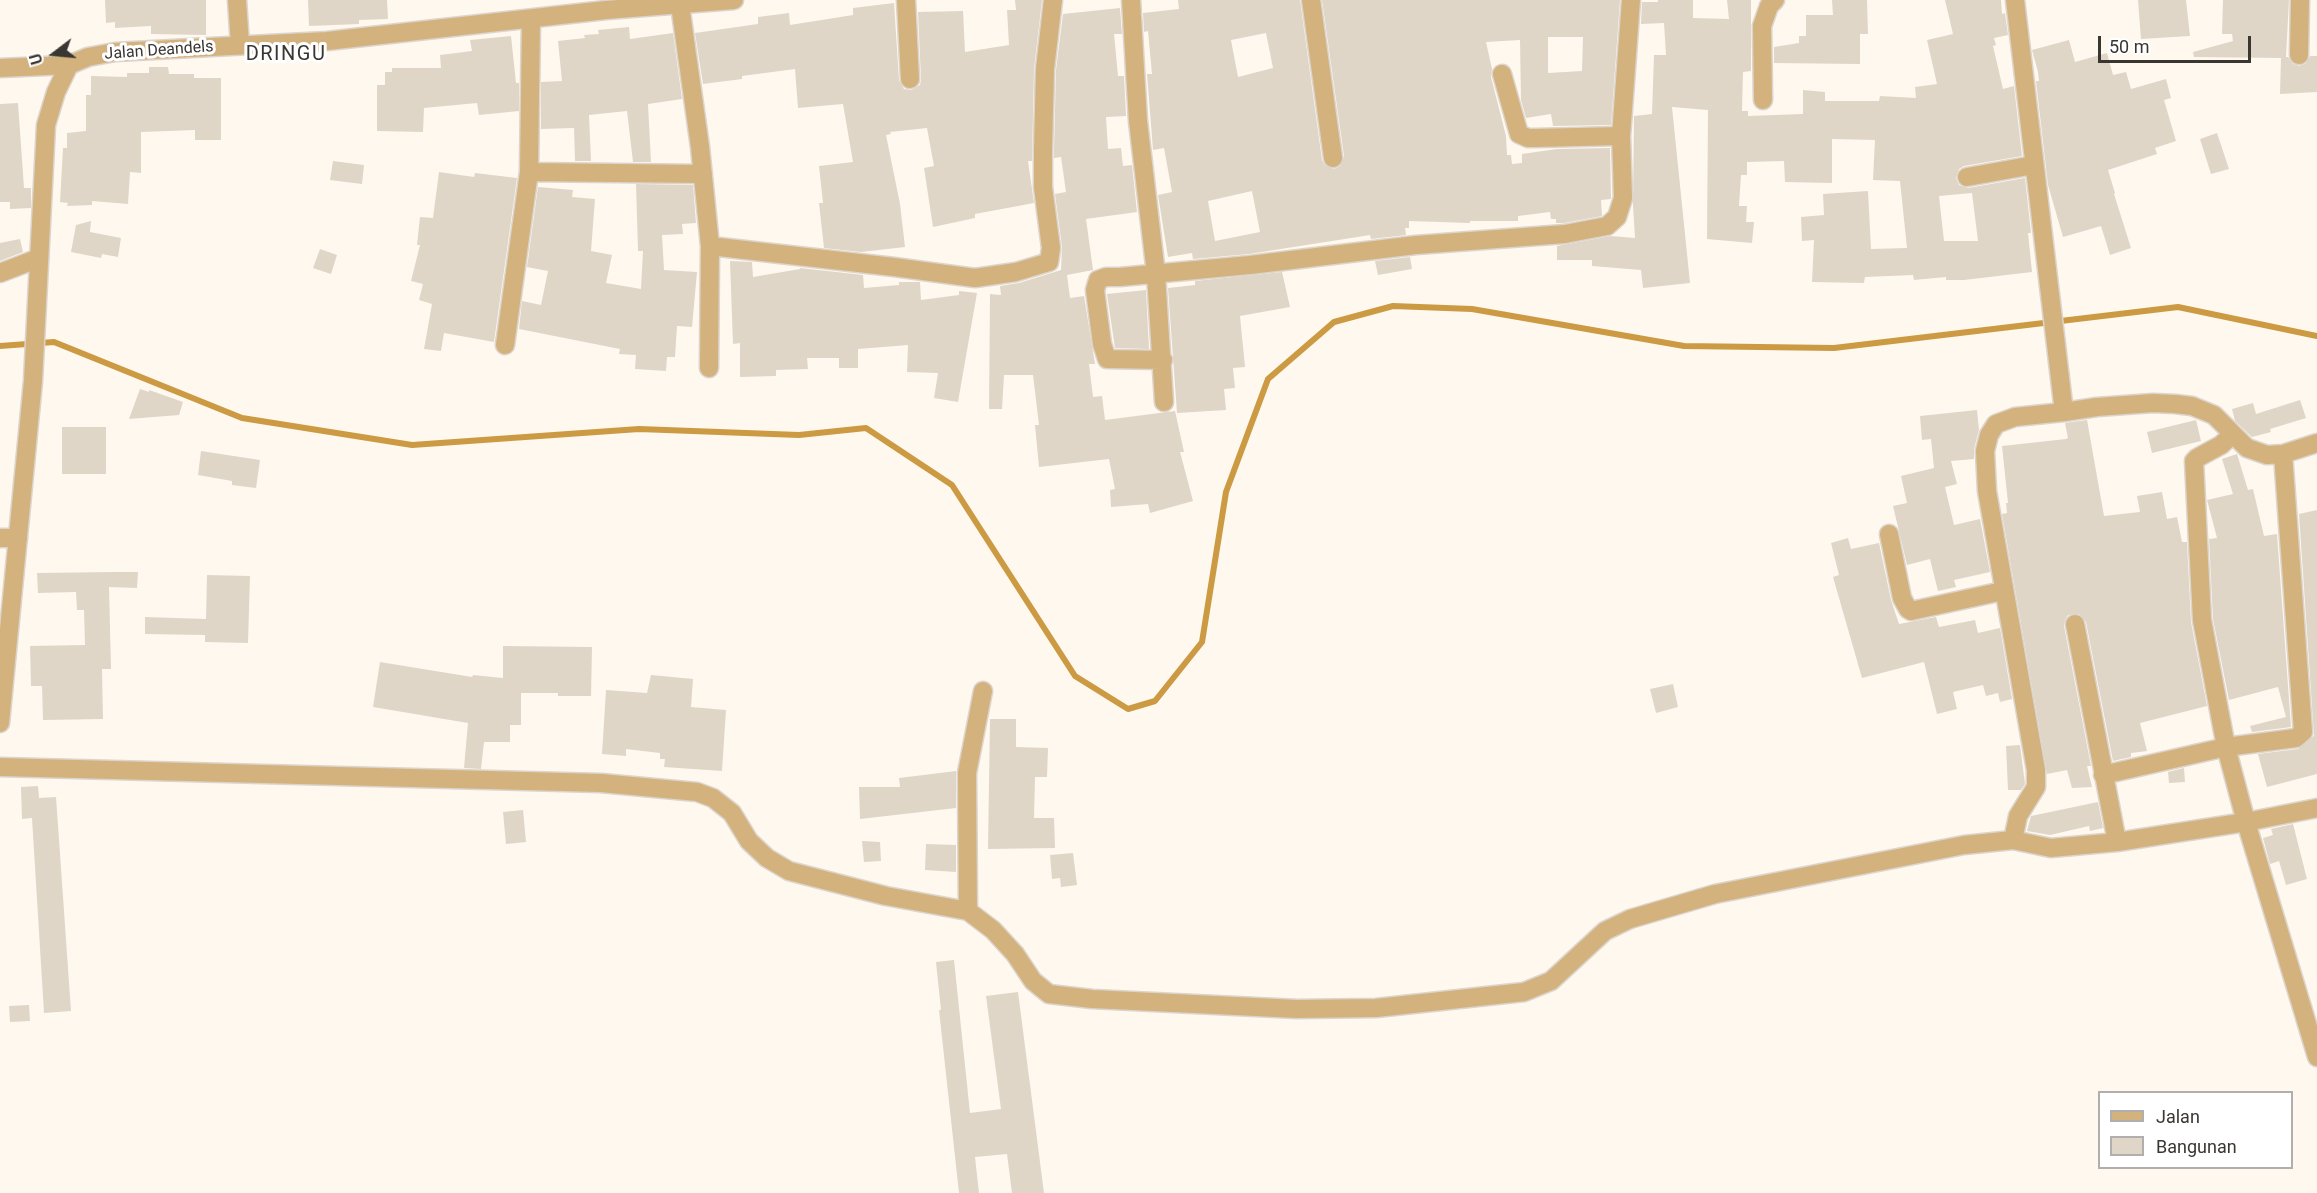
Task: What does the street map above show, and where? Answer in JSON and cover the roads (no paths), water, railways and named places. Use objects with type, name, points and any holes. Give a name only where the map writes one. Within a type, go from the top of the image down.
[{"type":"street","points":[[237,0],[240,45]]},
{"type":"street","name":"Jalan Deandels","points":[[0,68],[69,65],[88,57],[115,52],[327,41],[606,10],[734,0]]},
{"type":"street","points":[[906,0],[910,80]]},
{"type":"street","points":[[710,246],[894,267],[975,279],[1016,272],[1049,262],[1051,248],[1047,227],[1043,168],[1046,69],[1053,0]]},
{"type":"street","points":[[1131,0],[1138,121],[1156,274],[1164,402]]},
{"type":"street","points":[[1311,0],[1333,158]]},
{"type":"street","points":[[1163,360],[1107,358],[1102,344],[1095,290],[1098,280],[1106,277],[1156,274],[1416,245],[1565,234],[1607,226],[1617,217],[1623,198],[1621,136],[1631,0]]},
{"type":"street","points":[[1763,100],[1762,26],[1769,6],[1775,0]]},
{"type":"street","points":[[2014,0],[2064,412]]},
{"type":"street","points":[[2300,0],[2300,55]]},
{"type":"street","points":[[680,5],[703,174],[710,246],[708,368]]},
{"type":"street","points":[[505,345],[529,172],[531,20]]},
{"type":"street","points":[[0,723],[9,538],[33,381],[46,125],[56,92],[69,65]]},
{"type":"street","points":[[1502,74],[1519,134],[1535,138],[1621,136]]},
{"type":"street","points":[[1967,177],[2034,165]]},
{"type":"street","points":[[529,172],[703,174]]},
{"type":"street","points":[[0,273],[39,258]]},
{"type":"street","points":[[2013,840],[2018,816],[2036,787],[2036,770],[1987,490],[1985,451],[1989,435],[1996,424],[2015,417],[2153,403],[2192,406],[2214,416],[2247,448],[2267,455],[2283,454],[2317,443]]},
{"type":"street","points":[[2234,434],[2221,446],[2197,458],[2194,466],[2202,620],[2226,747],[2246,822],[2317,1057]]},
{"type":"street","points":[[2103,775],[2226,747],[2296,738],[2304,732],[2283,454]]},
{"type":"street","points":[[1889,534],[1902,598],[1911,611],[2003,591]]},
{"type":"street","points":[[2075,624],[2117,842]]},
{"type":"street","points":[[968,911],[967,773],[982,691]]},
{"type":"street","points":[[0,767],[601,783],[697,792],[713,798],[732,813],[749,841],[767,858],[789,871],[886,896],[968,911],[993,930],[1015,954],[1033,981],[1050,994],[1092,999],[1297,1009],[1376,1008],[1524,992],[1551,981],[1579,958],[1605,931],[1630,919],[1715,894],[1964,845],[2013,840],[2051,848],[2117,842],[2246,822],[2317,808]]},
{"type":"waterway","points":[[0,346],[54,342],[242,418],[412,445],[639,429],[799,435],[866,428],[952,485],[1075,676],[1128,709],[1155,701],[1202,642],[1226,492],[1268,379],[1334,322],[1393,306],[1472,309],[1684,346],[1834,348],[2178,307],[2317,336]]},
{"type":"district","name":"DRINGU","points":[[286,55]]}]
